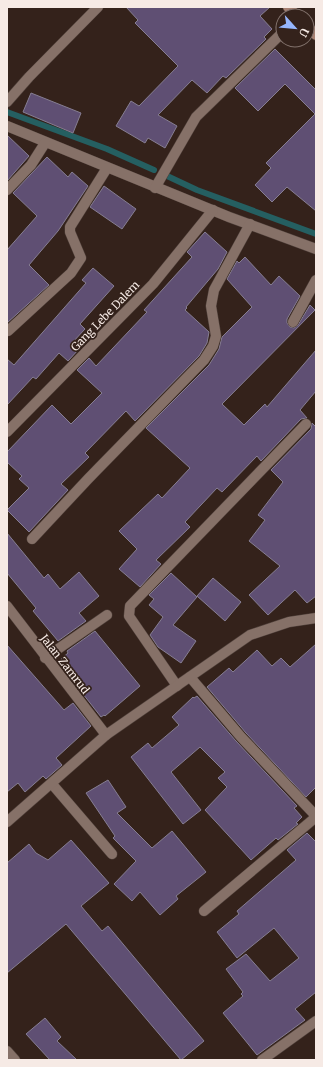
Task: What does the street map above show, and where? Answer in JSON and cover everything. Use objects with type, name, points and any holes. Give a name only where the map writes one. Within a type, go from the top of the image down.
[{"type":"street","points":[[7,102],[29,77],[98,7]]},
{"type":"street","points":[[155,188],[196,117],[207,104],[275,40]]},
{"type":"street","points":[[7,126],[155,188],[316,249]]},
{"type":"street","points":[[7,190],[31,165],[45,143]]},
{"type":"street","points":[[8,331],[71,273],[79,262],[81,258],[70,232],[70,227],[107,168]]},
{"type":"street","name":"Gang Lebe Dalem","points":[[7,432],[153,284],[213,210]]},
{"type":"street","points":[[32,539],[204,360],[213,346],[216,336],[211,306],[214,290],[250,224]]},
{"type":"street","points":[[293,322],[316,280]]},
{"type":"street","points":[[177,686],[129,616],[130,606],[306,424]]},
{"type":"street","name":"Jalan Zamrud","points":[[7,606],[45,658],[106,735]]},
{"type":"street","points":[[45,658],[107,615]]},
{"type":"street","points":[[7,822],[106,735],[250,635],[288,622],[316,618]]},
{"type":"street","points":[[190,677],[241,737],[316,817],[204,911]]},
{"type":"street","points":[[52,784],[112,854]]},
{"type":"street","points":[[262,1060],[316,1021]]},
{"type":"street","points":[[7,1051],[15,1060]]},
{"type":"building","points":[[126,7],[270,7],[260,16],[272,29],[264,37],[266,39],[226,78],[223,76],[207,93],[192,80],[158,115],[177,126],[165,148],[148,138],[145,143],[116,126],[131,101],[139,106],[178,66],[135,23],[138,20]]},
{"type":"building","points":[[275,49],[316,90],[316,211],[287,187],[272,202],[255,185],[271,168],[266,163],[315,114],[285,84],[258,111],[235,88]]},
{"type":"building","points":[[31,93],[81,113],[73,133],[23,112]]},
{"type":"building","points":[[7,135],[29,156],[7,181]]},
{"type":"building","points":[[47,157],[68,177],[72,172],[88,186],[58,231],[29,265],[49,285],[7,323],[7,250],[37,216],[13,193]]},
{"type":"building","points":[[104,186],[136,209],[122,229],[90,207]]},
{"type":"building","points":[[205,232],[227,252],[218,269],[185,310],[209,332],[207,343],[199,356],[135,421],[126,411],[85,453],[89,457],[61,484],[68,490],[29,532],[7,510],[29,488],[19,479],[22,476],[7,462],[7,452],[52,405],[71,424],[102,393],[77,370],[89,358],[96,366],[147,312],[144,310],[192,257],[187,252]]},
{"type":"building","points":[[245,257],[271,285],[279,276],[300,296],[287,319],[287,323],[290,327],[294,328],[298,325],[310,305],[315,310],[222,404],[244,425],[265,404],[267,407],[316,350],[316,391],[300,410],[307,418],[301,419],[261,461],[257,456],[222,492],[217,488],[185,522],[190,527],[156,560],[161,564],[140,587],[119,569],[137,549],[119,531],[158,494],[162,498],[190,468],[146,428],[209,365],[219,349],[222,337],[252,307],[227,279],[237,261],[239,263]]},
{"type":"building","points":[[93,268],[114,286],[80,324],[85,329],[72,343],[79,349],[68,361],[59,353],[36,379],[33,377],[7,405],[7,359],[14,365],[86,283],[82,280]]},
{"type":"building","points":[[312,423],[316,427],[316,596],[307,603],[295,590],[268,615],[249,595],[280,566],[249,541],[265,520],[258,515],[283,482],[271,470],[311,429]]},
{"type":"building","points":[[7,533],[44,578],[48,574],[60,589],[79,572],[99,596],[79,613],[86,621],[58,641],[33,611],[36,608],[7,573]]},
{"type":"building","points":[[171,573],[197,597],[173,625],[196,641],[181,663],[158,647],[150,635],[163,617],[149,605],[154,599],[149,595]]},
{"type":"building","points":[[213,578],[241,602],[225,621],[197,596]]},
{"type":"building","points":[[95,631],[140,686],[105,716],[104,715],[101,717],[83,694],[87,691],[61,659],[68,653],[67,651]]},
{"type":"building","points":[[316,644],[316,787],[306,797],[246,733],[207,687],[229,668],[233,672],[257,650],[272,666],[281,658],[290,667]]},
{"type":"building","points":[[7,645],[64,710],[73,703],[91,726],[56,758],[62,765],[46,779],[43,776],[25,792],[18,783],[7,792]]},
{"type":"building","points":[[197,696],[236,741],[297,806],[294,808],[302,817],[296,823],[298,824],[278,840],[276,838],[251,860],[205,810],[227,787],[218,778],[225,772],[200,747],[171,772],[201,810],[183,824],[131,757],[148,743],[152,748],[179,725],[172,717],[193,697],[194,698]]},
{"type":"building","points":[[108,780],[126,807],[117,813],[152,848],[172,831],[206,872],[176,896],[178,899],[160,915],[140,892],[132,901],[114,884],[136,861],[113,838],[115,836],[86,793]]},
{"type":"building","points":[[307,833],[316,842],[316,992],[295,1009],[305,1020],[257,1055],[223,1013],[243,996],[241,994],[243,992],[226,969],[246,954],[270,981],[299,958],[274,928],[237,958],[217,932],[239,914],[237,911],[296,860],[287,850]]},
{"type":"building","points":[[71,840],[109,883],[81,906],[102,931],[108,926],[204,1041],[181,1060],[66,924],[7,973],[7,863],[29,844],[36,853],[48,860]]},
{"type":"building","points":[[45,1018],[61,1037],[57,1041],[77,1060],[50,1060],[26,1034]]},
{"type":"waterway","points":[[7,112],[107,149],[154,170]]},
{"type":"waterway","points":[[165,175],[197,190],[316,234]]}]
